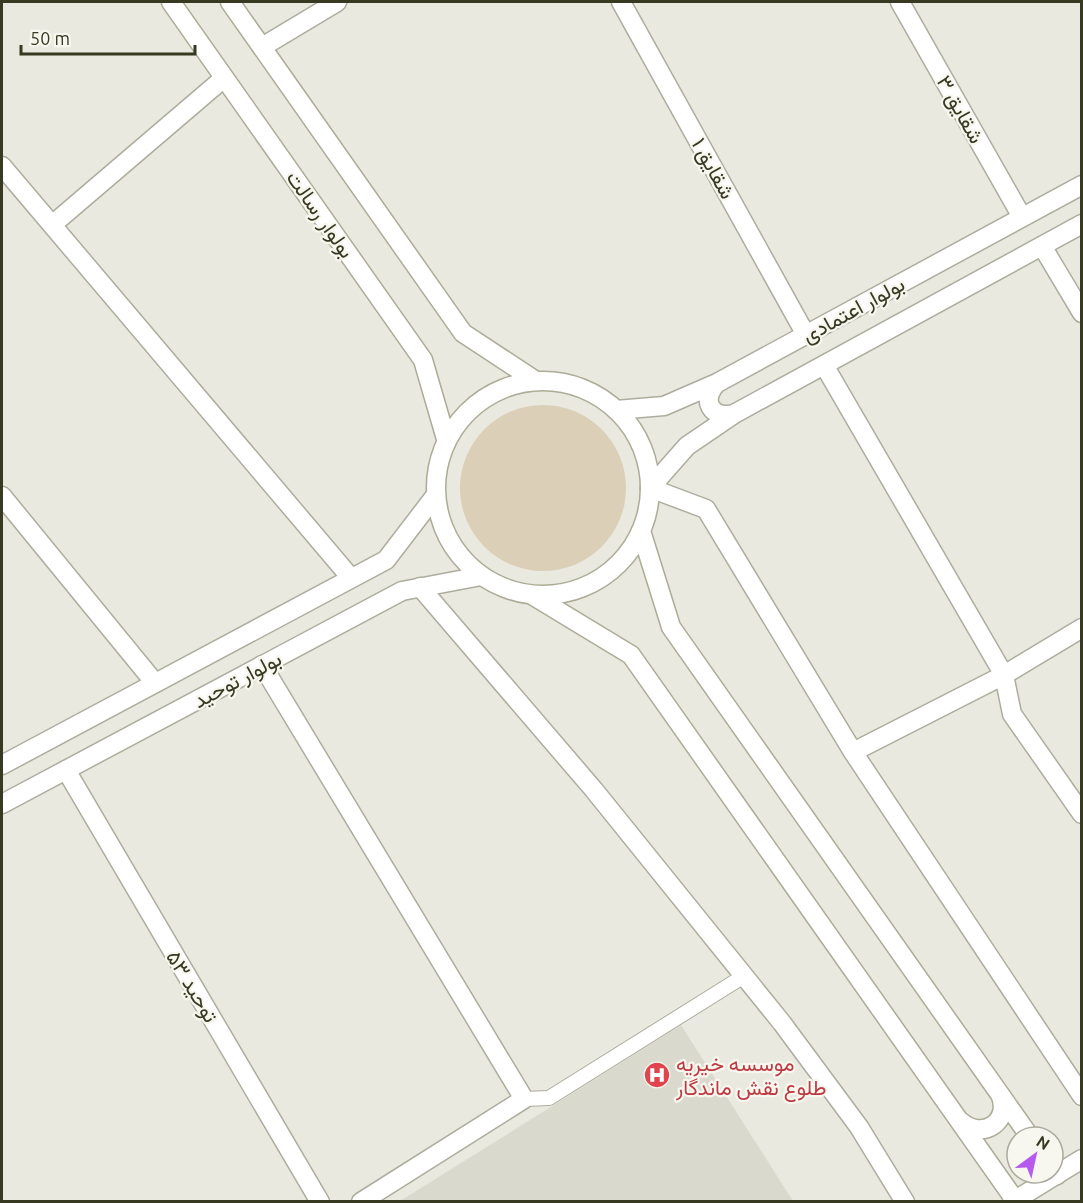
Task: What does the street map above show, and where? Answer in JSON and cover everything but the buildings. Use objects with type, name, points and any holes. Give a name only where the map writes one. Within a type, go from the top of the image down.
[{"type":"street","name":"بولوار رسالت","points":[[171,2],[423,360],[447,439]]},
{"type":"street","points":[[230,2],[463,333],[536,381]]},
{"type":"street","points":[[262,47],[337,2]]},
{"type":"street","name":"شقایق ۱","points":[[621,2],[806,335]]},
{"type":"street","name":"شقایق ۳","points":[[900,2],[1022,217]]},
{"type":"street","points":[[52,225],[224,78]]},
{"type":"street","points":[[2,166],[351,579]]},
{"type":"street","name":"بولوار اعتمادی","points":[[616,410],[664,406],[717,383],[1082,184]]},
{"type":"street","name":"بولوار اعتمادی","points":[[650,488],[687,446],[734,414],[1082,224]]},
{"type":"street","points":[[1042,246],[1082,313]]},
{"type":"street","points":[[824,365],[1004,675],[1012,714],[1082,814]]},
{"type":"street","points":[[536,381],[558,382],[579,387],[599,396],[616,410],[631,427],[642,446],[648,466],[650,488],[648,510],[642,531],[620,563],[589,585],[570,592],[551,595],[532,595],[505,588],[481,576],[467,564],[455,550],[446,534],[435,496],[435,477],[439,457],[459,420],[494,392],[514,384],[536,381]]},
{"type":"street","points":[[717,383],[708,395],[709,403],[719,415],[734,414]]},
{"type":"street","points":[[650,488],[706,509],[853,752],[1082,1096]]},
{"type":"street","points":[[2,496],[155,683]]},
{"type":"street","name":"بولوار توحید","points":[[2,765],[386,560],[435,496]]},
{"type":"street","points":[[642,531],[671,627],[1022,1125]]},
{"type":"street","name":"بولوار توحید","points":[[2,804],[402,591],[481,576]]},
{"type":"street","points":[[420,587],[594,790],[782,1023],[859,1127],[905,1202]]},
{"type":"street","points":[[532,595],[631,655],[1014,1201],[1037,1185]]},
{"type":"street","points":[[853,752],[1004,675],[1082,628]]},
{"type":"street","points":[[262,665],[524,1099],[361,1202]]},
{"type":"street","name":"توحید ۵۳","points":[[66,770],[320,1202]]},
{"type":"street","points":[[959,1120],[975,1130],[984,1130],[993,1126],[1002,1110],[999,1092]]},
{"type":"street","points":[[1065,1167],[1082,1159]]},
{"type":"lane","points":[[524,1099],[549,1098],[744,976]]},
{"type":"shaded area","points":[[543,405],[575,411],[602,429],[620,456],[626,488],[620,520],[602,547],[575,565],[543,571],[511,565],[484,547],[466,520],[460,488],[466,456],[484,429],[511,411]]},
{"type":"shaded area","name":"موسسه خیریه طلوع نقش ماندگار","points":[[681,1025],[793,1201],[400,1201],[522,1125]]},
{"type":"place","name":"موسسه خیریه طلوع نقش ماندگار","points":[[657,1075]]}]
